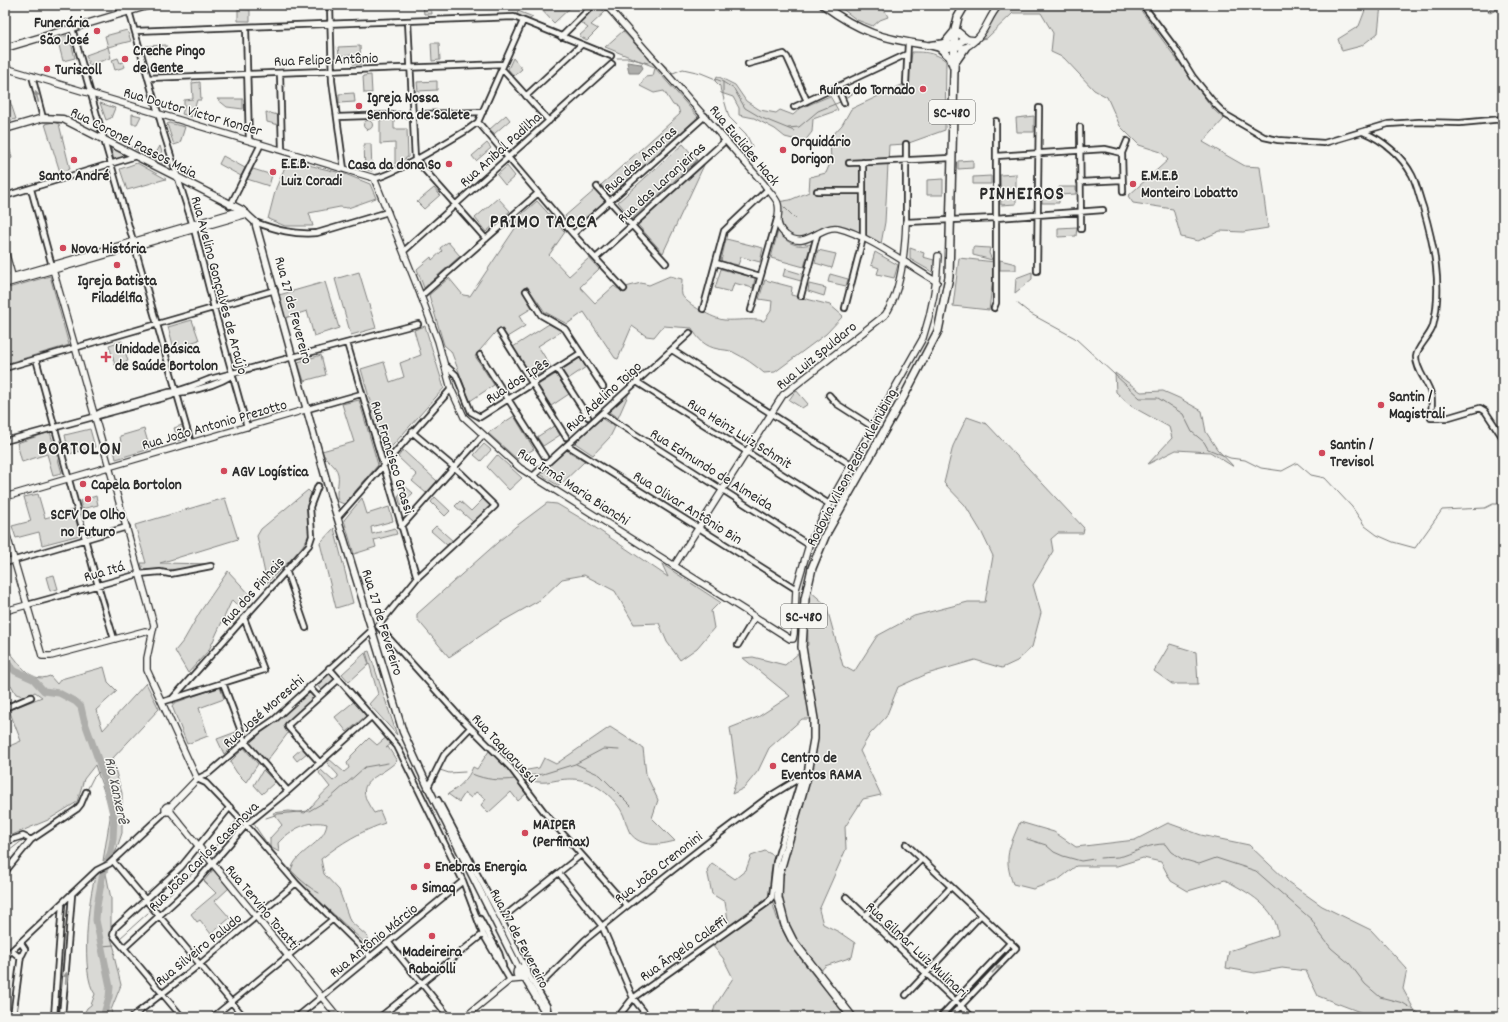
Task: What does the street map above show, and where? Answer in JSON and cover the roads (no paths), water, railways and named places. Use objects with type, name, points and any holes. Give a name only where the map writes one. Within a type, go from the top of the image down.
[{"type":"main road","points":[[5,48],[150,5]]},
{"type":"main road","points":[[823,5],[857,28],[883,38],[908,43],[942,45],[955,30],[966,39]]},
{"type":"main road","name":"Rodovia Vilson Pedro Kleinübing","points":[[852,1017],[797,946],[785,925],[778,898],[779,874],[812,752],[814,727],[802,647],[805,599],[812,568],[826,534],[904,396],[938,331],[948,277],[951,220],[953,65],[955,30],[958,17],[964,5]]},
{"type":"main road","points":[[942,45],[946,50],[954,46]]},
{"type":"main road","points":[[942,45],[950,57],[953,65]]},
{"type":"main road","points":[[953,65],[965,48]]},
{"type":"main road","name":"Rua Coronel Passos Maia","points":[[5,129],[43,118],[63,119],[244,212]]},
{"type":"main road","name":"Rua 27 de Fevereiro","points":[[244,212],[255,222],[308,409],[329,490],[370,623],[371,631],[404,732],[446,824],[522,974],[549,1017]]},
{"type":"street","points":[[119,5],[122,14]]},
{"type":"street","points":[[330,5],[332,71],[344,169]]},
{"type":"street","points":[[562,37],[593,5]]},
{"type":"street","name":"Rua Euclides Hack","points":[[606,5],[705,116],[768,190],[778,205],[777,219],[783,231],[792,238],[802,240],[817,235],[827,229],[837,228],[863,238],[937,282]]},
{"type":"street","points":[[954,46],[965,48],[976,40],[986,30],[994,11],[1000,5]]},
{"type":"street","points":[[1143,5],[1175,48],[1193,77],[1215,104],[1233,120],[1264,137],[1278,140],[1324,143],[1388,124],[1419,122],[1460,123],[1503,119]]},
{"type":"street","name":"Rua Avelino Gonçalves de Araújo","points":[[129,11],[178,178],[194,227],[214,308],[247,427]]},
{"type":"street","points":[[134,31],[514,17],[611,56]]},
{"type":"street","points":[[408,21],[415,159],[486,239]]},
{"type":"street","points":[[374,178],[385,176],[467,130],[478,122],[523,21]]},
{"type":"street","points":[[246,27],[250,140]]},
{"type":"street","points":[[72,28],[191,443]]},
{"type":"street","points":[[954,46],[966,39],[976,40]]},
{"type":"street","points":[[906,83],[908,43]]},
{"type":"street","points":[[526,96],[581,45]]},
{"type":"street","points":[[748,64],[784,54],[787,57],[807,101]]},
{"type":"street","points":[[794,107],[907,54]]},
{"type":"street","name":"Rua Anibal Padilha","points":[[404,250],[612,64]]},
{"type":"street","points":[[503,67],[526,96],[549,121]]},
{"type":"street","name":"Rua Felipe Antônio","points":[[148,78],[411,68],[503,67]]},
{"type":"street","name":"Rua Doutor Victor Konder","points":[[5,68],[374,178]]},
{"type":"street","points":[[280,73],[282,150]]},
{"type":"street","points":[[32,76],[43,118]]},
{"type":"street","points":[[837,87],[844,103]]},
{"type":"street","points":[[1037,271],[1039,108]]},
{"type":"street","points":[[337,118],[483,112]]},
{"type":"street","name":"Rua das Amoras","points":[[573,234],[705,116]]},
{"type":"street","points":[[994,308],[996,304],[996,121]]},
{"type":"street","points":[[478,122],[538,194],[624,289]]},
{"type":"street","points":[[1080,127],[1081,229]]},
{"type":"street","points":[[1363,132],[1375,137],[1404,163],[1416,183],[1435,254],[1438,292],[1433,327],[1416,356],[1417,362],[1431,394],[1431,418],[1446,418],[1480,408],[1485,411],[1503,438]]},
{"type":"street","name":"Rua das Laranjeiras","points":[[596,258],[726,140]]},
{"type":"street","points":[[1123,192],[1122,153],[1127,141]]},
{"type":"street","points":[[230,206],[261,144]]},
{"type":"street","name":"Rua Luiz Spuldaro","points":[[674,566],[770,413],[783,395],[884,315],[890,307],[903,262],[906,222],[906,144]]},
{"type":"street","points":[[996,156],[1105,149],[1122,153]]},
{"type":"street","points":[[5,196],[111,165],[136,156]]},
{"type":"street","points":[[849,163],[952,158]]},
{"type":"street","points":[[845,308],[863,238],[862,162]]},
{"type":"street","name":"Rua Irmã Maria Bianchi","points":[[374,178],[404,250],[421,296],[460,413],[520,468],[791,639],[794,634],[796,589]]},
{"type":"street","points":[[1080,182],[1122,180]]},
{"type":"street","points":[[598,187],[666,263]]},
{"type":"street","points":[[31,189],[154,625],[147,658],[147,670],[197,779],[206,783],[230,807],[296,883],[371,957]]},
{"type":"street","points":[[703,309],[724,231],[768,190]]},
{"type":"street","points":[[817,191],[862,191]]},
{"type":"street","points":[[421,296],[538,194]]},
{"type":"street","points":[[906,222],[996,218],[1103,210]]},
{"type":"street","points":[[5,279],[13,279],[53,268],[244,212]]},
{"type":"street","points":[[255,222],[276,230],[306,234],[317,233],[388,212]]},
{"type":"street","points":[[751,310],[777,219]]},
{"type":"street","points":[[801,296],[817,235]]},
{"type":"street","points":[[5,251],[13,279]]},
{"type":"street","points":[[796,589],[809,545],[829,504],[923,338],[932,310],[937,282],[938,256]]},
{"type":"street","points":[[716,263],[760,276]]},
{"type":"street","points":[[5,284],[13,279]]},
{"type":"street","points":[[5,368],[275,290]]},
{"type":"street","points":[[526,291],[541,315],[565,329],[603,387]]},
{"type":"street","points":[[5,441],[153,399],[171,396],[176,392],[184,392],[196,386],[232,375],[418,324]]},
{"type":"street","points":[[500,332],[566,437]]},
{"type":"street","name":"Rua Adelino Toigo","points":[[532,476],[690,333]]},
{"type":"street","name":"Rua Francisco Grassi","points":[[346,343],[360,394],[417,578]]},
{"type":"street","points":[[672,350],[851,465]]},
{"type":"street","name":"Rua dos Ipês","points":[[445,365],[456,375],[468,406],[475,415],[484,415],[581,353]]},
{"type":"street","points":[[480,355],[545,457]]},
{"type":"street","points":[[36,359],[68,479],[114,639]]},
{"type":"street","points":[[557,369],[588,418]]},
{"type":"street","name":"Rua Heinz Luiz Schmit","points":[[637,382],[829,504]]},
{"type":"street","points":[[338,517],[451,389]]},
{"type":"street","name":"Rua João Antonio Prezotto","points":[[5,497],[360,394]]},
{"type":"street","points":[[829,395],[837,404],[873,426]]},
{"type":"street","name":"Rua Edmundo de Almeida","points":[[602,413],[809,545]]},
{"type":"street","points":[[370,623],[382,621],[417,578],[496,506],[455,468],[412,432]]},
{"type":"street","points":[[401,527],[484,435]]},
{"type":"street","name":"Rua Olivar Antônio Bin","points":[[567,445],[796,589]]},
{"type":"street","name":"Rua dos Pinhais","points":[[172,699],[311,542],[310,507],[318,486]]},
{"type":"street","points":[[5,563],[126,527]]},
{"type":"street","points":[[5,529],[42,656],[50,656],[145,631],[152,632]]},
{"type":"street","name":"Rua Itá","points":[[5,611],[139,574],[160,572],[170,574],[212,566]]},
{"type":"street","points":[[286,570],[306,628]]},
{"type":"street","points":[[738,645],[755,617]]},
{"type":"street","points":[[162,702],[264,670],[244,618]]},
{"type":"street","name":"Rua Taquarussú","points":[[382,621],[378,626],[470,728],[510,767],[548,817],[627,906]]},
{"type":"street","name":"Rua José Moreschi","points":[[5,958],[97,870],[108,866],[197,779],[209,773],[275,719],[371,631]]},
{"type":"street","points":[[330,668],[371,717],[390,736],[397,746],[463,881],[475,909],[499,953],[503,967]]},
{"type":"street","points":[[320,763],[288,728],[288,724],[339,679]]},
{"type":"street","points":[[223,683],[245,742],[288,792]]},
{"type":"street","points":[[309,687],[318,697]]},
{"type":"street","points":[[5,708],[31,697]]},
{"type":"street","name":"Rua João Carlos Casanova","points":[[124,948],[160,917],[212,864],[246,825],[288,792],[371,717]]},
{"type":"street","points":[[428,787],[444,755],[470,728]]},
{"type":"street","name":"Rua Ângelo Caleffi","points":[[618,1017],[633,998],[767,903],[772,897],[776,862],[805,774]]},
{"type":"street","name":"Rua João Crenonini","points":[[537,988],[602,926],[627,906],[718,834],[805,774]]},
{"type":"street","points":[[5,872],[31,840],[78,809],[82,804],[86,792]]},
{"type":"street","points":[[434,798],[436,796],[501,919],[522,974],[537,988],[547,1006],[549,1017]]},
{"type":"street","points":[[182,1017],[113,935],[115,928],[181,867],[230,807]]},
{"type":"street","name":"Rua Tervino Tozatti","points":[[168,809],[198,848],[338,1017]]},
{"type":"street","points":[[438,830],[446,824]]},
{"type":"street","points":[[5,842],[23,836],[31,840]]},
{"type":"street","points":[[906,844],[1016,948],[950,1017]]},
{"type":"street","points":[[501,919],[581,855]]},
{"type":"street","points":[[865,916],[922,859]]},
{"type":"street","points":[[113,861],[244,1017]]},
{"type":"street","points":[[559,873],[602,926],[633,998],[648,1017]]},
{"type":"street","name":"Rua Antônio Márcio","points":[[297,1017],[463,881]]},
{"type":"street","name":"Rua Silveiro Paludo","points":[[132,1017],[200,964],[296,883]]},
{"type":"street","points":[[896,945],[951,887]]},
{"type":"street","points":[[62,1017],[72,895]]},
{"type":"street","name":"Rua Gilmar Luiz Mulinari","points":[[846,898],[972,1017]]},
{"type":"street","points":[[54,1017],[62,905]]},
{"type":"street","points":[[475,909],[483,934],[510,980]]},
{"type":"street","points":[[906,995],[981,915]]},
{"type":"street","points":[[213,1017],[333,918]]},
{"type":"street","points":[[380,1017],[483,934]]},
{"type":"street","points":[[388,942],[449,1017]]},
{"type":"street","points":[[940,1017],[1011,942]]},
{"type":"street","points":[[13,1017],[21,955],[25,950],[21,943]]},
{"type":"street","points":[[12,951],[16,955],[21,955]]},
{"type":"street","points":[[465,1017],[510,980],[522,974]]},
{"type":"waterway","points":[[655,57],[659,59]]},
{"type":"waterway","points":[[617,58],[629,58],[648,63]]},
{"type":"waterway","points":[[662,63],[673,73],[683,69],[701,73],[723,82],[734,89],[745,108],[762,118],[794,131]]},
{"type":"waterway","points":[[723,82],[723,96],[729,117],[746,134],[752,146]]},
{"type":"waterway","points":[[845,98],[861,89]]},
{"type":"waterway","points":[[788,128],[799,127],[818,111],[840,102]]},
{"type":"waterway","points":[[784,207],[796,219]]},
{"type":"waterway","points":[[1017,303],[1031,314],[1075,338],[1140,398],[1158,398],[1183,414],[1192,432],[1204,442],[1208,449],[1230,458],[1245,460],[1261,468],[1282,471],[1297,463],[1311,475],[1325,478],[1352,507],[1365,526],[1377,535],[1393,542],[1415,548],[1442,510],[1485,508],[1493,504],[1503,504]]},
{"type":"waterway","name":"Rio Xanxerê","points":[[5,661],[15,671],[33,679],[44,691],[59,693],[76,702],[81,707],[84,720],[104,776],[114,818],[111,851],[102,878],[96,920],[110,987],[109,997],[103,1017]]},
{"type":"waterway","points":[[521,777],[543,774],[575,764],[603,749],[619,750]]},
{"type":"waterway","points":[[266,818],[278,814],[309,811],[328,800],[365,767],[388,763]]},
{"type":"waterway","points":[[576,764],[600,775],[631,806]]},
{"type":"waterway","points":[[87,790],[93,778],[102,769]]},
{"type":"waterway","points":[[440,770],[449,773],[465,772]]},
{"type":"waterway","points":[[472,774],[493,780],[515,779]]},
{"type":"waterway","points":[[244,814],[252,813]]},
{"type":"waterway","points":[[211,852],[236,821]]},
{"type":"waterway","points":[[253,822],[273,851],[292,872],[319,893]]},
{"type":"waterway","points":[[1027,839],[1046,845],[1054,852],[1063,856],[1081,861],[1094,859]]},
{"type":"waterway","points":[[5,854],[23,840]]},
{"type":"waterway","points":[[1100,858],[1120,857],[1149,846],[1165,844],[1171,852],[1182,859],[1199,864],[1216,858],[1256,871],[1312,920],[1318,931],[1331,948],[1350,964],[1365,984],[1380,997],[1403,1003],[1425,1017]]},
{"type":"waterway","points":[[157,905],[203,864]]},
{"type":"waterway","points":[[119,939],[148,913]]},
{"type":"waterway","points":[[102,946],[114,945]]},
{"type":"place","name":"Funerária São José","points":[[97,31]]},
{"type":"place","name":"Creche Pingo de Gente","points":[[125,59]]},
{"type":"place","name":"Turiscoll","points":[[47,69]]},
{"type":"place","name":"Ruína do Tornado","points":[[923,89]]},
{"type":"place","name":"Igreja Nossa Senhora de Salete","points":[[359,106]]},
{"type":"place","name":"Orquidário Dorigon","points":[[783,150]]},
{"type":"place","name":"Santo André","points":[[74,160]]},
{"type":"place","name":"Casa da dona So","points":[[449,164]]},
{"type":"place","name":"E.E.B. Luiz Coradi","points":[[273,172]]},
{"type":"place","name":"E.M.E.B Monteiro Lobatto","points":[[1133,184]]},
{"type":"place","name":"Nova História","points":[[63,248]]},
{"type":"place","name":"Igreja Batista Filadélfia","points":[[117,265]]},
{"type":"place","name":"Unidade Básica de Saúde Bortolon","points":[[106,357]]},
{"type":"place","name":"Santin / Magistrali","points":[[1381,405]]},
{"type":"place","name":"Santin / Trevisol","points":[[1322,453]]},
{"type":"place","name":"AGV Logística","points":[[224,471]]},
{"type":"place","name":"Capela Bortolon","points":[[83,484]]},
{"type":"place","name":"SCFV De Olho no Futuro","points":[[88,499]]},
{"type":"place","name":"Centro de Eventos RAMA","points":[[773,766]]},
{"type":"place","name":"MAIPER (Perfimax)","points":[[525,833]]},
{"type":"place","name":"Enebras Energia","points":[[427,866]]},
{"type":"place","name":"Simaq","points":[[414,887]]},
{"type":"place","name":"Madeireira Rabaiolli","points":[[432,936]]},
{"type":"district","name":"PINHEIROS","points":[[1022,192]]},
{"type":"district","name":"PRIMO TACCA","points":[[544,220]]},
{"type":"district","name":"BORTOLON","points":[[80,447]]}]
